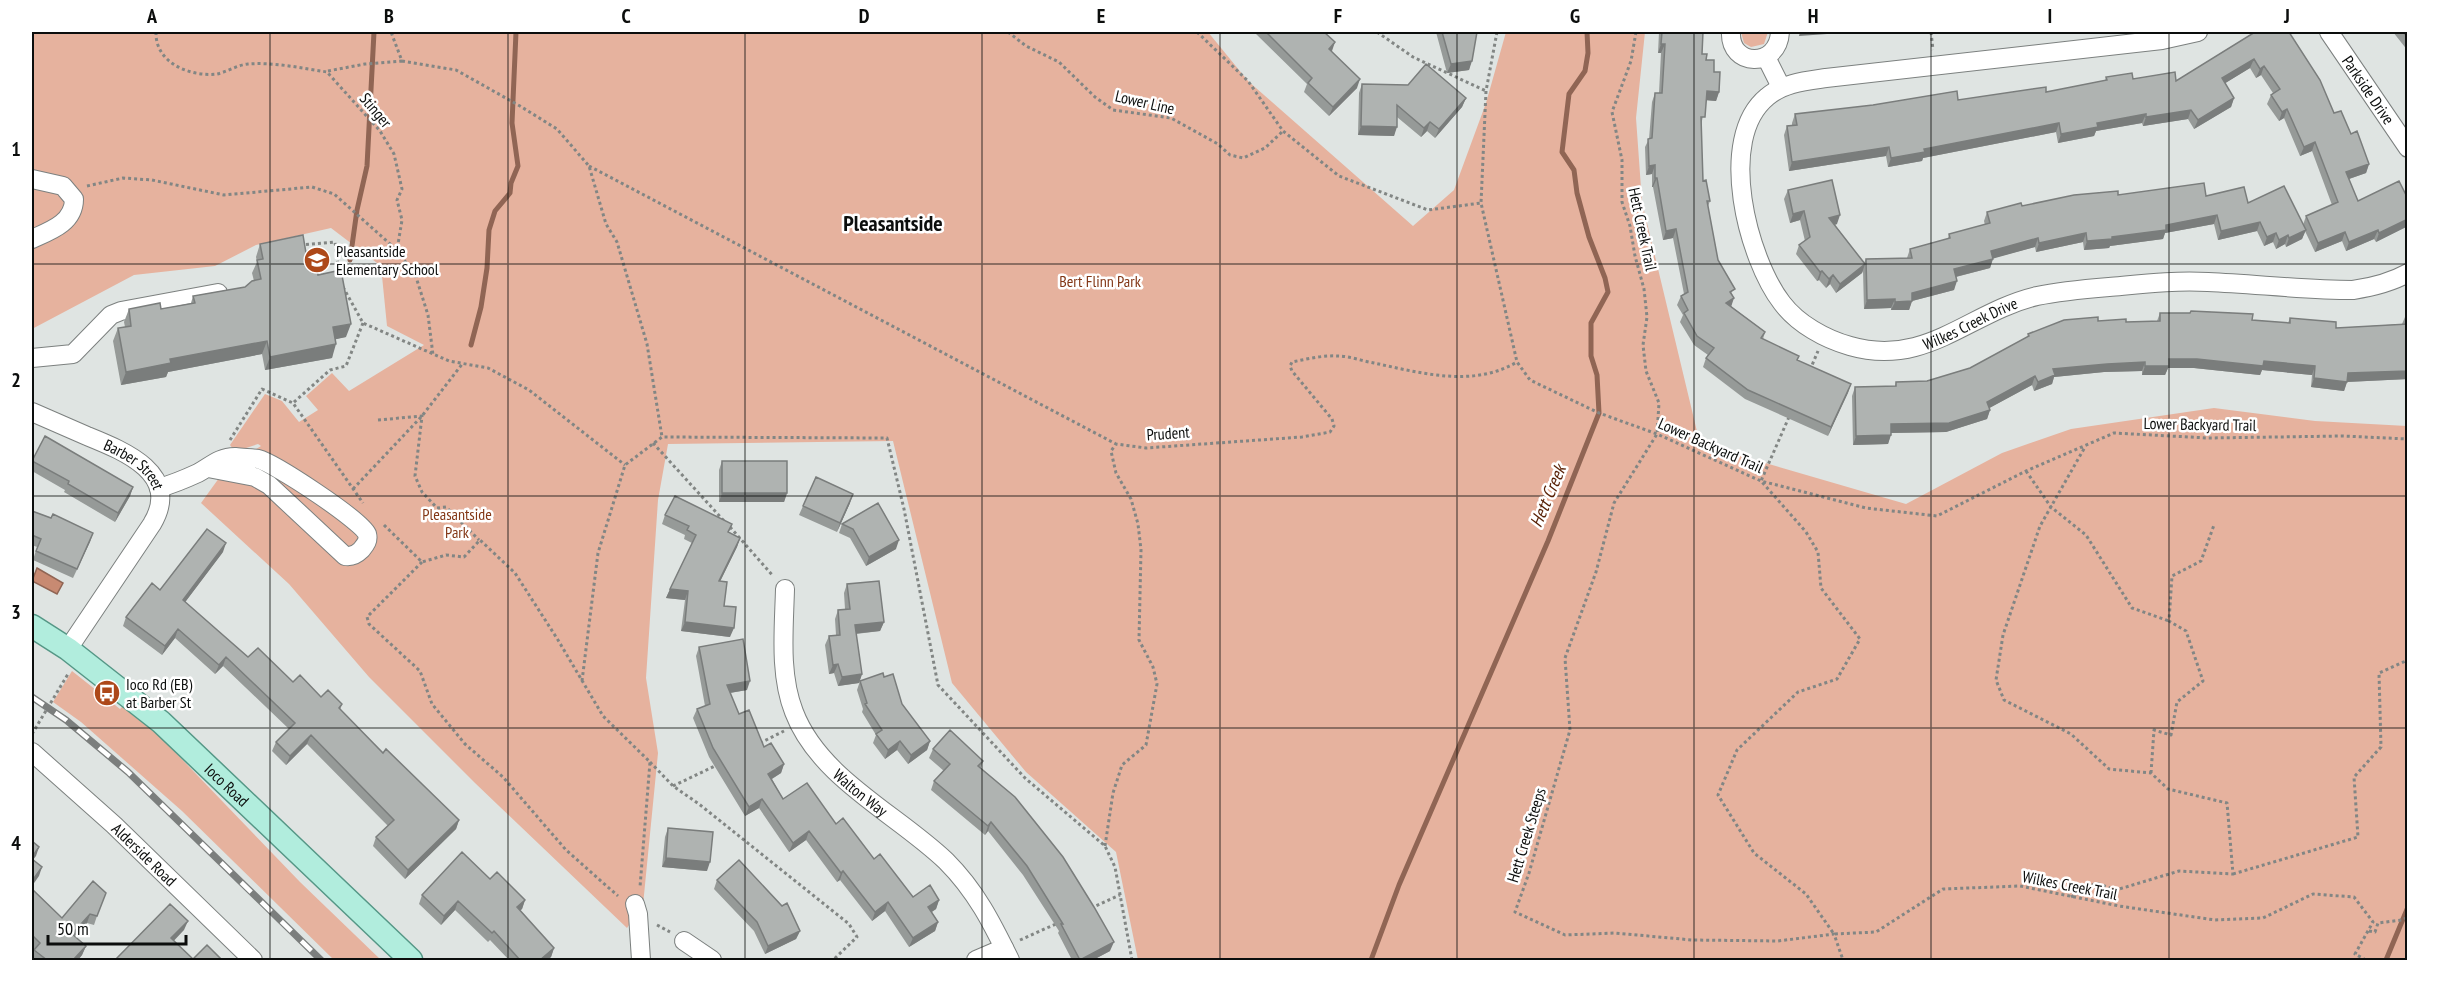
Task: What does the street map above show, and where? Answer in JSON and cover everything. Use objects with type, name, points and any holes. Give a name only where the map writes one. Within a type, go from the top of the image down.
[{"type":"main road","name":"Ioco Road","points":[[32,626],[69,659],[161,722],[411,960]]},
{"type":"street","points":[[1731,32],[1732,44],[1743,56],[1750,59],[1766,57],[1777,47],[1780,32]]},
{"type":"street","name":"Wilkes Creek Drive","points":[[2198,32],[2162,40],[1805,81],[1781,87],[1760,104],[1742,139],[1739,162],[1752,238],[1767,280],[1783,305],[1806,326],[1848,345],[1869,351],[1889,352],[1920,346],[1946,337],[2011,304],[2064,291],[2178,282],[2353,290],[2394,281],[2408,273]]},
{"type":"street","name":"Parkside Drive","points":[[2329,32],[2408,148]]},
{"type":"street","points":[[1766,57],[1781,87]]},
{"type":"street","points":[[32,179],[63,186],[71,193],[74,205],[67,219],[56,228],[32,239]]},
{"type":"street","points":[[32,358],[73,354],[111,315],[121,311],[238,289]]},
{"type":"street","name":"Barber Street","points":[[32,412],[117,448],[151,472],[159,489],[158,514],[69,659]]},
{"type":"street","points":[[159,489],[208,468],[216,461],[233,457],[258,459],[350,517],[363,528],[368,536],[368,542],[359,552],[350,557],[345,556],[269,484],[255,477],[208,468]]},
{"type":"street","name":"Walton Way","points":[[785,589],[783,649],[787,686],[799,724],[814,748],[835,771],[946,861],[988,914],[1007,954]]},
{"type":"street","name":"Alderside Road","points":[[32,752],[114,825],[253,960]]},
{"type":"street","points":[[637,909],[641,960]]},
{"type":"street","points":[[684,941],[712,960]]},
{"type":"street","points":[[975,960],[1007,954]]},
{"type":"path","points":[[156,32],[159,50],[176,67],[191,72],[217,74],[247,64],[327,72],[365,64],[402,61],[456,70],[520,105],[557,129],[589,166],[1116,444],[1112,451],[1116,472],[1131,499],[1138,524],[1141,550],[1139,640],[1153,667],[1157,684],[1146,745],[1122,765],[1116,784],[1105,846]]},
{"type":"path","points":[[391,32],[402,61]]},
{"type":"path","name":"Lower Line","points":[[1008,32],[1026,46],[1059,62],[1095,97],[1113,110],[1171,118],[1218,144],[1230,155],[1242,158],[1264,148],[1283,131]]},
{"type":"path","points":[[1197,32],[1248,81],[1283,131],[1339,176],[1428,210],[1481,203]]},
{"type":"path","points":[[1377,32],[1413,57],[1486,92]]},
{"type":"path","points":[[1497,32],[1486,92],[1481,203],[1517,362]]},
{"type":"path","name":"Hett Creek Trail","points":[[1636,32],[1631,61],[1612,112],[1622,160],[1622,202],[1630,226],[1644,289],[1647,317],[1643,345],[1646,371],[1659,403],[1656,434]]},
{"type":"path","points":[[1930,32],[1933,52]]},
{"type":"path","name":"Stinger","points":[[327,72],[380,131],[394,154],[402,189],[397,201],[402,220],[397,249]]},
{"type":"path","points":[[589,166],[606,224],[617,242],[647,344],[662,437]]},
{"type":"path","points":[[71,193],[89,185],[123,178],[152,180],[224,195],[312,187],[334,194],[397,249],[416,277],[428,315],[433,355]]},
{"type":"path","points":[[289,246],[335,242],[340,273]]},
{"type":"path","points":[[341,283],[363,323],[433,355],[488,368],[529,390],[625,465]]},
{"type":"path","points":[[293,403],[330,370],[346,366],[363,323]]},
{"type":"path","points":[[1805,380],[1819,349]]},
{"type":"path","name":"Prudent","points":[[1116,444],[1146,448],[1182,444],[1234,443],[1330,432],[1334,426],[1332,419],[1290,366],[1292,362],[1305,359],[1338,356],[1422,374],[1472,377],[1499,372],[1517,362]]},
{"type":"path","name":"Lower Backyard Trail","points":[[1517,362],[1530,380],[1599,413],[1656,434],[1761,481],[1866,508],[1937,516],[2026,471],[2114,433],[2208,438],[2343,436],[2408,439]]},
{"type":"path","points":[[353,489],[422,417],[463,363]]},
{"type":"path","points":[[225,447],[262,389],[293,403],[365,506]]},
{"type":"path","points":[[1792,410],[1761,481],[1806,532],[1818,552],[1821,588],[1860,639],[1837,679],[1798,692],[1737,750],[1718,795],[1754,853],[1806,894],[1834,934],[1843,960]]},
{"type":"path","points":[[378,420],[422,417]]},
{"type":"path","points":[[422,417],[415,465],[416,484],[437,508],[446,507],[514,573],[558,640],[603,716],[673,786],[699,804],[849,924],[857,937],[838,958],[833,960]]},
{"type":"path","name":"Hett Creek Steeps","points":[[1656,434],[1614,503],[1596,572],[1565,658],[1570,730],[1529,873],[1515,912],[1565,936],[1616,933],[1692,940],[1778,941],[1834,934]]},
{"type":"path","points":[[582,682],[598,553],[625,465],[662,437],[887,438],[904,509],[938,685],[1025,778],[1105,846],[1115,867],[1132,960]]},
{"type":"path","points":[[653,443],[785,589]]},
{"type":"path","points":[[2086,445],[2040,526],[2003,635],[1996,680],[2004,700],[2071,734],[2109,769],[2151,772],[2168,789],[2227,802],[2233,874]]},
{"type":"path","points":[[2026,471],[2051,507],[2086,535],[2132,608],[2169,621],[2186,631],[2203,681],[2177,702],[2171,735],[2154,730],[2151,772]]},
{"type":"path","points":[[377,518],[422,562]]},
{"type":"path","points":[[2169,621],[2172,576],[2200,561],[2214,525]]},
{"type":"path","points":[[480,540],[464,557],[446,555],[422,562],[367,617],[369,624],[420,671],[432,705],[465,744],[503,777],[566,850],[619,897],[684,941]]},
{"type":"path","points":[[32,734],[69,659]]},
{"type":"path","points":[[2072,897],[2096,883],[2116,890],[2179,871],[2233,874],[2358,837],[2354,777],[2381,747],[2379,673],[2408,660]]},
{"type":"path","points":[[757,745],[799,724]]},
{"type":"path","points":[[673,786],[725,760]]},
{"type":"path","points":[[637,909],[650,762]]},
{"type":"path","name":"Wilkes Creek Trail","points":[[1834,934],[1875,932],[1943,889],[2020,886],[2119,906],[2215,920],[2263,918],[2313,894],[2354,897],[2373,922],[2368,931]]},
{"type":"path","points":[[1088,910],[1120,895]]},
{"type":"path","points":[[2366,960],[2355,954],[2368,931],[2375,932],[2378,923],[2408,917]]},
{"type":"path","points":[[1007,954],[1067,919]]},
{"type":"green space","points":[[32,32],[1208,32],[1248,81],[1413,226],[1454,190],[1486,103],[1506,32],[1645,32],[1636,118],[1642,202],[1700,444],[1906,504],[2002,453],[2071,429],[2214,408],[2315,421],[2407,426],[2407,960],[1138,960],[1116,852],[1026,772],[952,683],[893,441],[668,444],[658,500],[646,678],[658,753],[643,905],[627,928],[475,783],[369,677],[289,584],[201,503],[227,467],[261,446],[258,444],[240,450],[233,449],[230,445],[265,394],[282,401],[299,422],[318,410],[306,396],[332,373],[349,391],[424,345],[387,326],[381,266],[331,228],[256,245],[215,266],[134,275],[32,329]]},
{"type":"green space","points":[[1741,32],[1768,32],[1764,44],[1751,47],[1744,43]]},
{"type":"green space","points":[[72,671],[120,709],[125,704],[148,724],[300,882],[381,960],[334,960],[182,811],[81,722],[53,702]]},
{"type":"shaded area","points":[[37,568],[63,583],[57,594],[32,581]]},
{"type":"building","points":[[1266,32],[1324,32],[1335,42],[1329,49],[1360,79],[1333,107],[1308,83],[1312,78]]},
{"type":"building","points":[[1442,32],[1477,32],[1472,61],[1451,64]]},
{"type":"building","points":[[1662,32],[1703,32],[1702,54],[1707,54],[1706,60],[1714,60],[1714,72],[1720,72],[1719,92],[1707,91],[1705,117],[1701,117],[1703,181],[1706,180],[1710,201],[1707,201],[1718,260],[1735,289],[1730,292],[1734,298],[1726,303],[1765,332],[1761,338],[1799,356],[1797,360],[1851,384],[1831,427],[1748,390],[1706,358],[1714,348],[1697,336],[1684,313],[1688,310],[1681,296],[1688,292],[1676,229],[1666,231],[1657,178],[1655,178],[1655,165],[1649,166],[1648,139],[1652,138],[1655,93],[1662,93],[1665,44],[1661,44]]},
{"type":"building","points":[[2255,32],[2289,32],[2320,80],[2334,113],[2341,111],[2351,134],[2357,131],[2369,164],[2346,172],[2358,201],[2399,181],[2408,199],[2408,219],[2379,233],[2378,230],[2349,242],[2345,232],[2318,243],[2306,216],[2338,202],[2315,142],[2304,147],[2287,109],[2282,112],[2271,95],[2280,89],[2264,66],[2260,69],[2254,59],[2222,78],[2234,98],[2198,120],[2191,110],[2146,117],[2146,114],[2097,123],[2098,127],[2061,134],[2059,123],[1924,149],[1925,152],[1891,158],[1889,147],[1792,162],[1787,126],[1797,125],[1795,114],[1873,105],[1957,91],[1958,100],[2046,87],[2046,92],[2132,73],[2133,79],[2175,72],[2176,81]]},
{"type":"building","points":[[1426,64],[1466,98],[1439,129],[1430,122],[1424,128],[1397,105],[1397,127],[1361,126],[1362,84],[1408,85]]},
{"type":"building","points":[[1832,180],[1840,215],[1829,218],[1865,264],[1840,284],[1833,275],[1829,279],[1822,271],[1820,272],[1799,245],[1810,237],[1804,211],[1793,214],[1788,190]]},
{"type":"building","points":[[2204,183],[2206,196],[2244,187],[2248,203],[2284,186],[2306,230],[2279,240],[2276,233],[2267,237],[2260,222],[2221,231],[2217,215],[2166,225],[2166,230],[2112,237],[2112,239],[2087,241],[2086,233],[2039,243],[2038,238],[1991,251],[1993,259],[1954,269],[1957,281],[1912,293],[1912,301],[1867,300],[1866,259],[1912,258],[1910,249],[1950,238],[1949,234],[1990,223],[1987,212],[2021,203],[2022,206],[2074,195],[2118,191],[2118,195]]},
{"type":"building","name":"Pleasantside Elementary School","points":[[303,235],[307,259],[315,260],[318,275],[341,270],[351,324],[333,327],[336,344],[270,357],[267,341],[170,359],[171,363],[126,372],[118,328],[131,326],[129,309],[160,303],[161,309],[195,303],[193,296],[245,287],[252,281],[261,279],[257,260],[263,259],[260,244]]},
{"type":"building","points":[[2191,311],[2253,314],[2252,320],[2290,323],[2290,318],[2336,322],[2336,328],[2408,324],[2408,371],[2348,373],[2347,382],[2314,378],[2315,366],[2264,361],[2263,366],[2197,359],[2169,359],[2169,366],[2145,366],[2145,362],[2053,369],[2055,375],[2038,382],[2035,376],[1987,402],[1990,410],[1949,423],[1891,424],[1891,435],[1856,436],[1855,387],[1896,386],[1896,382],[1927,381],[1970,368],[2029,336],[2028,334],[2064,320],[2098,317],[2098,321],[2126,319],[2126,322],[2160,321],[2160,313],[2190,313]]},
{"type":"building","points":[[45,436],[133,487],[118,513],[68,484],[69,481],[32,461]]},
{"type":"building","points":[[722,461],[787,461],[787,493],[722,493]]},
{"type":"building","points":[[816,477],[853,494],[840,523],[803,506]]},
{"type":"building","points":[[675,496],[732,524],[728,532],[740,538],[719,581],[727,582],[724,606],[736,607],[734,628],[685,622],[688,591],[670,589],[696,535],[687,530],[689,526],[665,515]]},
{"type":"building","points":[[878,503],[899,540],[869,557],[853,529],[842,524]]},
{"type":"building","points":[[32,511],[51,518],[53,514],[93,533],[77,569],[36,551],[41,539],[32,535]]},
{"type":"building","points":[[207,529],[226,543],[183,600],[248,657],[258,648],[293,682],[300,675],[321,697],[328,690],[342,704],[339,708],[383,753],[386,749],[459,820],[408,870],[376,837],[394,820],[311,735],[290,756],[276,742],[295,723],[226,657],[219,665],[178,629],[165,646],[126,617],[152,583],[160,590]]},
{"type":"building","points":[[879,581],[884,622],[855,625],[862,674],[842,677],[838,664],[833,665],[829,636],[840,635],[838,610],[850,609],[847,584]]},
{"type":"building","points":[[743,639],[750,681],[727,685],[739,714],[749,710],[764,747],[771,743],[784,764],[768,774],[783,799],[807,783],[836,824],[843,818],[874,859],[880,854],[913,897],[930,885],[939,900],[928,907],[938,922],[913,938],[888,902],[875,912],[809,831],[793,843],[762,799],[749,807],[713,748],[697,709],[710,704],[699,647]]},
{"type":"building","points":[[883,673],[884,677],[893,674],[902,704],[930,741],[911,755],[900,741],[888,750],[876,734],[882,730],[865,704],[867,703],[860,681]]},
{"type":"building","points":[[950,730],[983,761],[978,766],[1015,797],[1063,857],[1114,942],[1080,960],[1061,924],[1063,924],[1027,866],[991,822],[988,826],[934,781],[950,764],[933,749]]},
{"type":"building","points":[[668,828],[713,832],[710,862],[666,858]]},
{"type":"building","points":[[32,841],[39,847],[32,857]]},
{"type":"building","points":[[462,852],[490,879],[497,872],[525,900],[517,907],[554,948],[540,960],[520,960],[494,931],[492,933],[458,901],[444,916],[422,895]]},
{"type":"building","points":[[32,859],[42,867],[32,881]]},
{"type":"building","points":[[739,860],[782,906],[787,903],[800,931],[768,946],[757,922],[717,880]]},
{"type":"building","points":[[93,881],[106,893],[97,916],[90,914],[72,934],[86,946],[73,960],[47,960],[34,950],[40,943],[32,935],[32,889],[62,918]]},
{"type":"building","points":[[170,904],[188,921],[171,938],[193,959],[207,945],[220,958],[217,960],[115,960]]},
{"type":"waterway","points":[[350,260],[357,210],[367,166],[374,32]]},
{"type":"waterway","points":[[471,345],[481,307],[487,268],[489,230],[495,211],[510,193],[511,183],[518,166],[512,123],[516,32]]},
{"type":"waterway","name":"Hett Creek","points":[[1371,960],[1399,885],[1548,541],[1599,413],[1597,375],[1591,356],[1591,323],[1608,292],[1589,237],[1577,193],[1574,170],[1562,152],[1569,94],[1585,71],[1588,53],[1587,32]]},
{"type":"waterway","points":[[2386,960],[2408,907]]},
{"type":"railway","points":[[32,697],[66,720],[128,772],[321,960]]},
{"type":"place","name":"Pleasantside Elementary School","points":[[317,260]]},
{"type":"place","name":"Ioco Rd (EB) at Barber St","points":[[107,693]]},
{"type":"district","name":"Pleasantside","points":[[893,223]]},
{"type":"park label","name":"Bert Flinn Park","points":[[1100,281]]},
{"type":"park label","name":"Pleasantside Park","points":[[457,523]]}]
